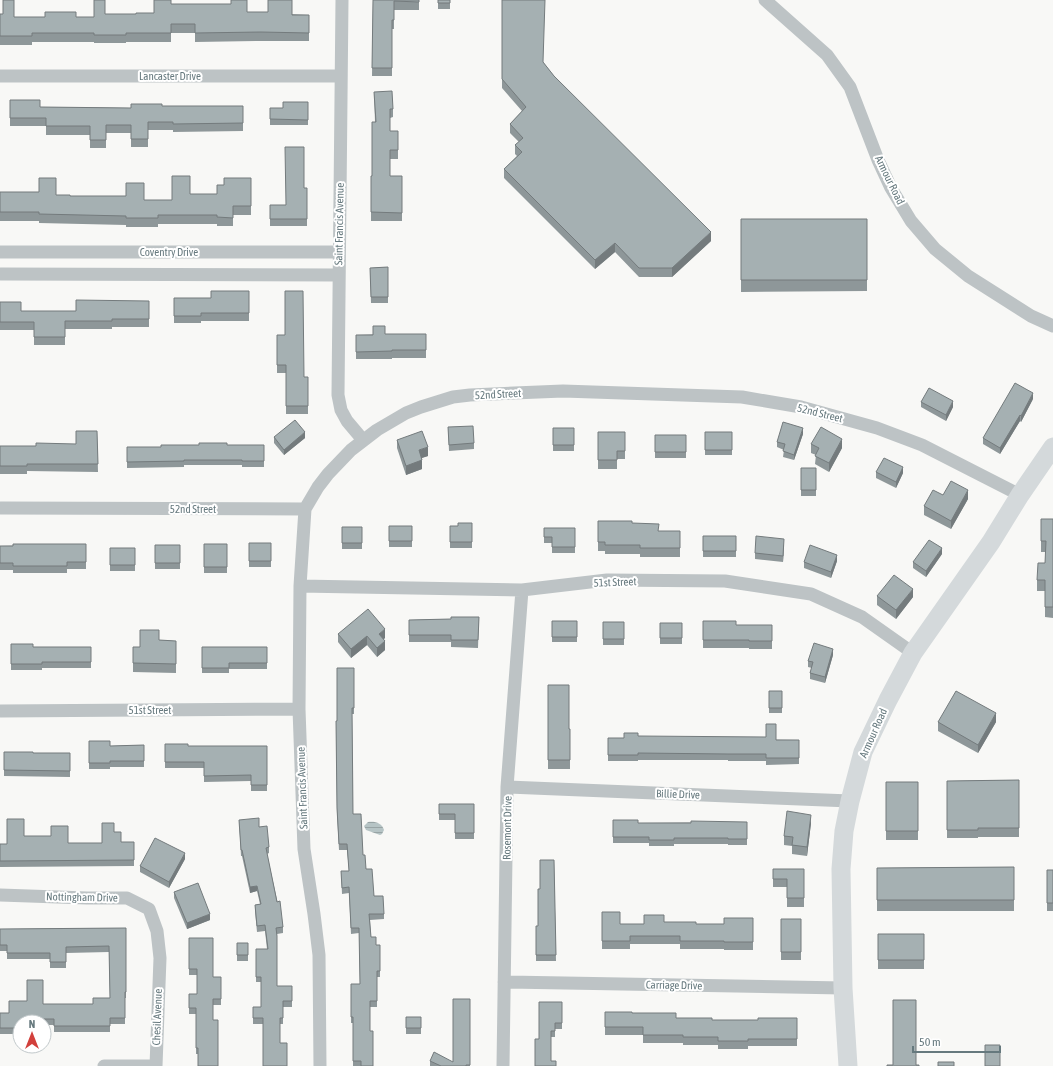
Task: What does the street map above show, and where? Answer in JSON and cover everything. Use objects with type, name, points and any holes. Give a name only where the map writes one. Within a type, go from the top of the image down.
[{"type":"street","name":"Saint Francis Avenue","points":[[342,0],[338,274],[338,395],[341,410],[347,421],[363,440]]},
{"type":"street","name":"Armour Road","points":[[765,0],[827,55],[850,87],[878,160],[891,188],[911,221],[935,249],[968,276],[1031,316],[1053,326]]},
{"type":"street","name":"Lancaster Drive","points":[[0,76],[341,76]]},
{"type":"street","name":"Coventry Drive","points":[[0,252],[339,252]]},
{"type":"street","name":"Coventry Drive","points":[[0,274],[338,274]]},
{"type":"street","name":"52nd Street","points":[[0,508],[305,509],[318,487],[328,474],[363,440],[391,421],[421,407],[453,397],[470,395],[563,391],[742,397],[802,407],[877,428],[922,445],[1020,495]]},
{"type":"street","name":"Armour Road","points":[[848,1066],[843,988],[841,869],[844,831],[863,752],[913,653],[991,542],[1020,495],[1053,447]]},
{"type":"street","name":"Saint Francis Avenue","points":[[305,509],[300,586],[299,709],[304,849],[319,955],[320,1066]]},
{"type":"street","name":"51st Street","points":[[300,586],[522,590],[607,580],[725,581],[811,594],[862,617],[913,653]]},
{"type":"street","name":"Rosemont Drive","points":[[503,1066],[507,787],[522,590]]},
{"type":"street","name":"51st Street","points":[[0,711],[299,709]]},
{"type":"street","name":"Billie Drive","points":[[507,787],[850,801]]},
{"type":"street","name":"Nottingham Drive","points":[[0,895],[127,898],[149,909],[157,931],[160,958],[159,968]]},
{"type":"street","name":"Chesil Avenue","points":[[156,1066],[159,968]]},
{"type":"street","name":"Carriage Drive","points":[[504,982],[843,988]]},
{"type":"street","points":[[104,1066],[156,1066]]},
{"type":"shaded area","points":[[368,822],[376,822],[380,824],[384,830],[382,834],[380,835],[366,830],[364,826]]},
{"type":"building","points":[[3,0],[14,0],[14,17],[45,17],[45,12],[76,12],[76,17],[94,17],[94,0],[105,0],[105,14],[136,14],[154,13],[154,0],[171,0],[171,4],[231,4],[231,0],[247,0],[247,12],[268,12],[268,0],[292,0],[292,15],[309,15],[309,33],[195,33],[195,24],[171,24],[171,33],[94,35],[94,33],[32,33],[32,36],[0,36],[0,14],[3,14]]},
{"type":"building","points":[[373,0],[419,0],[419,2],[394,1],[394,20],[392,20],[392,68],[372,68]]},
{"type":"building","points":[[438,0],[450,0],[450,3],[438,3]]},
{"type":"building","points":[[502,0],[545,0],[543,62],[554,76],[711,232],[672,268],[639,268],[615,243],[595,260],[504,169],[522,152],[515,145],[523,138],[510,124],[526,107],[502,79]]},
{"type":"building","points":[[392,91],[393,109],[390,109],[390,131],[398,131],[398,150],[390,150],[390,176],[402,176],[402,213],[371,212],[372,122],[376,122],[374,92]]},
{"type":"building","points":[[10,100],[40,100],[40,107],[131,108],[131,104],[162,104],[162,106],[243,106],[243,123],[173,124],[173,122],[148,122],[148,139],[131,139],[131,125],[106,125],[106,140],[90,140],[90,126],[46,126],[46,118],[10,118]]},
{"type":"building","points":[[283,102],[308,102],[308,120],[270,119],[270,108],[283,108]]},
{"type":"building","points":[[285,147],[304,147],[304,188],[307,188],[307,219],[270,219],[270,205],[286,205]]},
{"type":"building","points":[[172,176],[190,176],[190,194],[217,194],[217,185],[224,185],[224,178],[251,178],[251,206],[233,206],[233,218],[217,217],[217,215],[158,215],[158,218],[126,218],[126,216],[39,214],[39,212],[0,212],[0,192],[39,192],[39,178],[56,178],[56,195],[126,196],[126,183],[144,183],[144,200],[172,200]]},
{"type":"building","points":[[741,219],[867,219],[867,280],[741,280]]},
{"type":"building","points":[[388,267],[388,297],[371,297],[370,268]]},
{"type":"building","points":[[211,291],[249,291],[249,313],[201,313],[201,316],[174,316],[174,298],[211,298]]},
{"type":"building","points":[[285,291],[303,291],[304,377],[308,377],[308,406],[286,406],[286,365],[277,365],[277,335],[285,335]]},
{"type":"building","points":[[76,300],[149,301],[149,319],[65,321],[65,337],[34,337],[34,322],[0,322],[0,302],[21,302],[21,311],[76,311]]},
{"type":"building","points":[[373,326],[385,326],[385,334],[426,334],[426,350],[356,352],[356,335],[373,335]]},
{"type":"building","points":[[1015,383],[1033,393],[1021,416],[1020,415],[1000,448],[983,438]]},
{"type":"building","points":[[929,388],[953,401],[946,415],[921,402]]},
{"type":"building","points":[[295,420],[305,432],[284,450],[274,437]]},
{"type":"building","points":[[783,422],[803,428],[794,455],[783,451],[785,444],[777,442]]},
{"type":"building","points":[[473,426],[474,443],[449,445],[448,427]]},
{"type":"building","points":[[821,427],[842,439],[829,463],[815,456],[819,448],[811,444]]},
{"type":"building","points":[[553,428],[574,428],[574,445],[553,445]]},
{"type":"building","points":[[76,431],[97,431],[98,464],[27,464],[27,466],[0,466],[0,446],[36,446],[36,443],[76,444]]},
{"type":"building","points":[[422,431],[428,447],[419,450],[422,460],[406,466],[397,440]]},
{"type":"building","points":[[598,432],[625,432],[625,451],[617,451],[617,460],[598,460]]},
{"type":"building","points":[[705,432],[732,432],[732,450],[705,450]]},
{"type":"building","points":[[655,435],[686,435],[686,452],[655,452]]},
{"type":"building","points":[[199,443],[264,445],[264,461],[184,460],[127,462],[127,447],[199,445]]},
{"type":"building","points":[[884,458],[903,467],[896,482],[876,472]]},
{"type":"building","points":[[801,468],[816,468],[816,490],[801,490]]},
{"type":"building","points":[[951,481],[968,490],[951,521],[924,506],[933,490],[943,495]]},
{"type":"building","points":[[1041,519],[1053,519],[1053,607],[1045,607],[1045,580],[1037,580],[1038,563],[1045,563],[1046,541],[1041,541]]},
{"type":"building","points":[[598,521],[632,521],[632,523],[659,524],[658,531],[680,531],[680,548],[640,548],[640,545],[605,545],[605,542],[598,542]]},
{"type":"building","points":[[458,523],[472,523],[472,542],[450,542],[450,526],[458,526]]},
{"type":"building","points":[[389,526],[412,526],[412,541],[389,541]]},
{"type":"building","points":[[342,527],[362,527],[362,543],[342,543]]},
{"type":"building","points":[[544,528],[575,528],[575,547],[552,547],[552,537],[544,537]]},
{"type":"building","points":[[703,536],[736,536],[736,551],[703,551]]},
{"type":"building","points":[[756,536],[784,539],[783,556],[755,553]]},
{"type":"building","points":[[929,540],[942,548],[926,571],[913,562]]},
{"type":"building","points":[[249,543],[271,543],[271,561],[249,561]]},
{"type":"building","points":[[13,544],[86,544],[86,562],[67,562],[67,566],[13,566],[13,563],[0,563],[0,546],[13,546]]},
{"type":"building","points":[[204,544],[227,544],[227,567],[204,567]]},
{"type":"building","points":[[155,545],[180,545],[180,563],[155,563]]},
{"type":"building","points":[[810,545],[837,555],[831,572],[804,562]]},
{"type":"building","points":[[110,548],[135,548],[135,565],[110,565]]},
{"type":"building","points":[[894,575],[913,589],[896,610],[877,596]]},
{"type":"building","points":[[368,609],[385,629],[379,634],[385,641],[377,648],[367,636],[351,649],[338,634]]},
{"type":"building","points":[[451,617],[479,617],[478,640],[451,640],[451,635],[409,635],[409,620],[451,619]]},
{"type":"building","points":[[552,621],[577,621],[577,637],[552,637]]},
{"type":"building","points":[[703,621],[736,621],[736,625],[772,625],[772,641],[703,640]]},
{"type":"building","points":[[603,622],[624,622],[624,639],[603,639]]},
{"type":"building","points":[[660,623],[682,623],[682,638],[660,638]]},
{"type":"building","points":[[140,630],[159,630],[159,640],[176,641],[176,664],[133,663],[133,647],[140,647]]},
{"type":"building","points":[[814,643],[833,649],[825,677],[810,673],[813,662],[808,661]]},
{"type":"building","points":[[11,644],[33,644],[33,647],[91,647],[91,662],[42,662],[42,664],[11,664]]},
{"type":"building","points":[[202,647],[267,647],[267,663],[229,663],[229,668],[202,668]]},
{"type":"building","points":[[337,668],[354,668],[354,708],[352,708],[353,814],[361,814],[363,855],[365,855],[366,869],[372,869],[374,896],[383,896],[384,914],[369,914],[371,937],[376,937],[376,945],[380,945],[380,971],[377,971],[377,1001],[370,1001],[370,1031],[373,1031],[373,1066],[361,1066],[361,1061],[353,1061],[351,984],[360,984],[359,928],[351,928],[349,887],[342,888],[341,871],[349,871],[347,844],[339,844],[336,721]]},
{"type":"building","points":[[548,685],[569,685],[570,760],[548,760]]},
{"type":"building","points":[[769,691],[782,691],[782,708],[769,708]]},
{"type":"building","points":[[956,691],[996,713],[978,745],[938,722]]},
{"type":"building","points":[[766,724],[776,724],[776,740],[799,740],[799,758],[766,758],[766,754],[638,753],[638,755],[608,755],[608,738],[624,738],[624,733],[638,733],[638,736],[766,737]]},
{"type":"building","points":[[89,741],[110,741],[110,746],[144,745],[144,761],[110,761],[110,763],[89,763]]},
{"type":"building","points":[[165,744],[188,744],[188,746],[267,746],[267,785],[251,785],[251,775],[204,776],[204,762],[165,762]]},
{"type":"building","points":[[4,752],[70,753],[70,771],[4,770]]},
{"type":"building","points":[[1019,780],[1019,828],[947,830],[947,781]]},
{"type":"building","points":[[886,782],[918,782],[918,831],[886,831]]},
{"type":"building","points":[[439,804],[474,804],[474,833],[455,833],[455,814],[439,814]]},
{"type":"building","points":[[787,811],[811,815],[807,847],[792,845],[793,837],[784,836]]},
{"type":"building","points":[[259,818],[259,827],[267,826],[269,847],[266,848],[277,902],[280,901],[283,927],[276,928],[277,986],[292,986],[292,1001],[283,1001],[283,1018],[280,1018],[280,1043],[287,1043],[287,1066],[263,1066],[263,1018],[253,1018],[253,1007],[261,1007],[261,977],[256,977],[256,949],[268,949],[265,925],[257,926],[255,905],[261,904],[257,886],[250,887],[241,850],[239,820]]},
{"type":"building","points":[[7,819],[24,819],[24,836],[51,836],[51,826],[68,826],[68,843],[102,843],[102,823],[114,823],[114,832],[121,832],[121,842],[134,842],[134,860],[0,861],[0,844],[7,844]]},
{"type":"building","points":[[613,820],[638,820],[638,823],[691,823],[691,821],[747,822],[747,839],[674,838],[674,840],[649,840],[649,837],[613,837]]},
{"type":"building","points":[[155,838],[185,853],[169,882],[140,866]]},
{"type":"building","points":[[540,860],[554,860],[556,955],[536,955],[538,889],[540,889]]},
{"type":"building","points":[[1014,867],[1014,900],[877,900],[877,868]]},
{"type":"building","points":[[773,869],[804,869],[804,898],[787,898],[787,879],[773,879]]},
{"type":"building","points":[[1047,870],[1053,870],[1053,903],[1047,903]]},
{"type":"building","points":[[198,883],[210,914],[187,923],[174,892]]},
{"type":"building","points":[[602,912],[620,912],[620,924],[644,924],[644,915],[664,915],[664,922],[696,922],[696,924],[724,924],[724,918],[753,918],[753,942],[680,941],[680,936],[630,936],[630,941],[602,941]]},
{"type":"building","points":[[781,919],[801,919],[801,952],[781,952]]},
{"type":"building","points":[[126,928],[125,1018],[110,1018],[110,1026],[54,1026],[52,1014],[12,1014],[12,1028],[0,1028],[0,1013],[9,1013],[9,1001],[27,1001],[27,980],[43,980],[43,1004],[93,1004],[93,998],[110,998],[109,946],[66,947],[66,962],[50,962],[50,953],[7,953],[7,945],[0,945],[0,929]]},
{"type":"building","points":[[878,934],[924,934],[924,960],[878,960]]},
{"type":"building","points":[[189,938],[213,938],[213,977],[221,977],[221,999],[213,999],[213,1020],[218,1020],[218,1066],[198,1066],[198,1048],[196,1048],[196,1008],[189,1008],[189,994],[197,994],[197,969],[189,969]]},
{"type":"building","points":[[237,943],[248,943],[248,955],[237,955]]},
{"type":"building","points":[[453,999],[470,999],[470,1065],[466,1066],[441,1066],[430,1061],[434,1052],[453,1062]]},
{"type":"building","points":[[893,1000],[916,1000],[916,1065],[919,1066],[887,1066],[893,1065]]},
{"type":"building","points":[[539,1002],[562,1002],[562,1023],[555,1023],[555,1031],[551,1031],[551,1061],[556,1061],[556,1066],[535,1066],[535,1039],[539,1039]]},
{"type":"building","points":[[605,1012],[676,1013],[676,1018],[712,1018],[712,1020],[797,1018],[797,1039],[748,1039],[748,1041],[718,1041],[718,1037],[643,1035],[643,1027],[605,1027]]},
{"type":"building","points":[[406,1017],[421,1017],[421,1028],[406,1028]]},
{"type":"building","points":[[985,1045],[1000,1045],[1000,1066],[985,1066]]},
{"type":"building","points":[[938,1062],[954,1062],[954,1066],[938,1066]]}]
